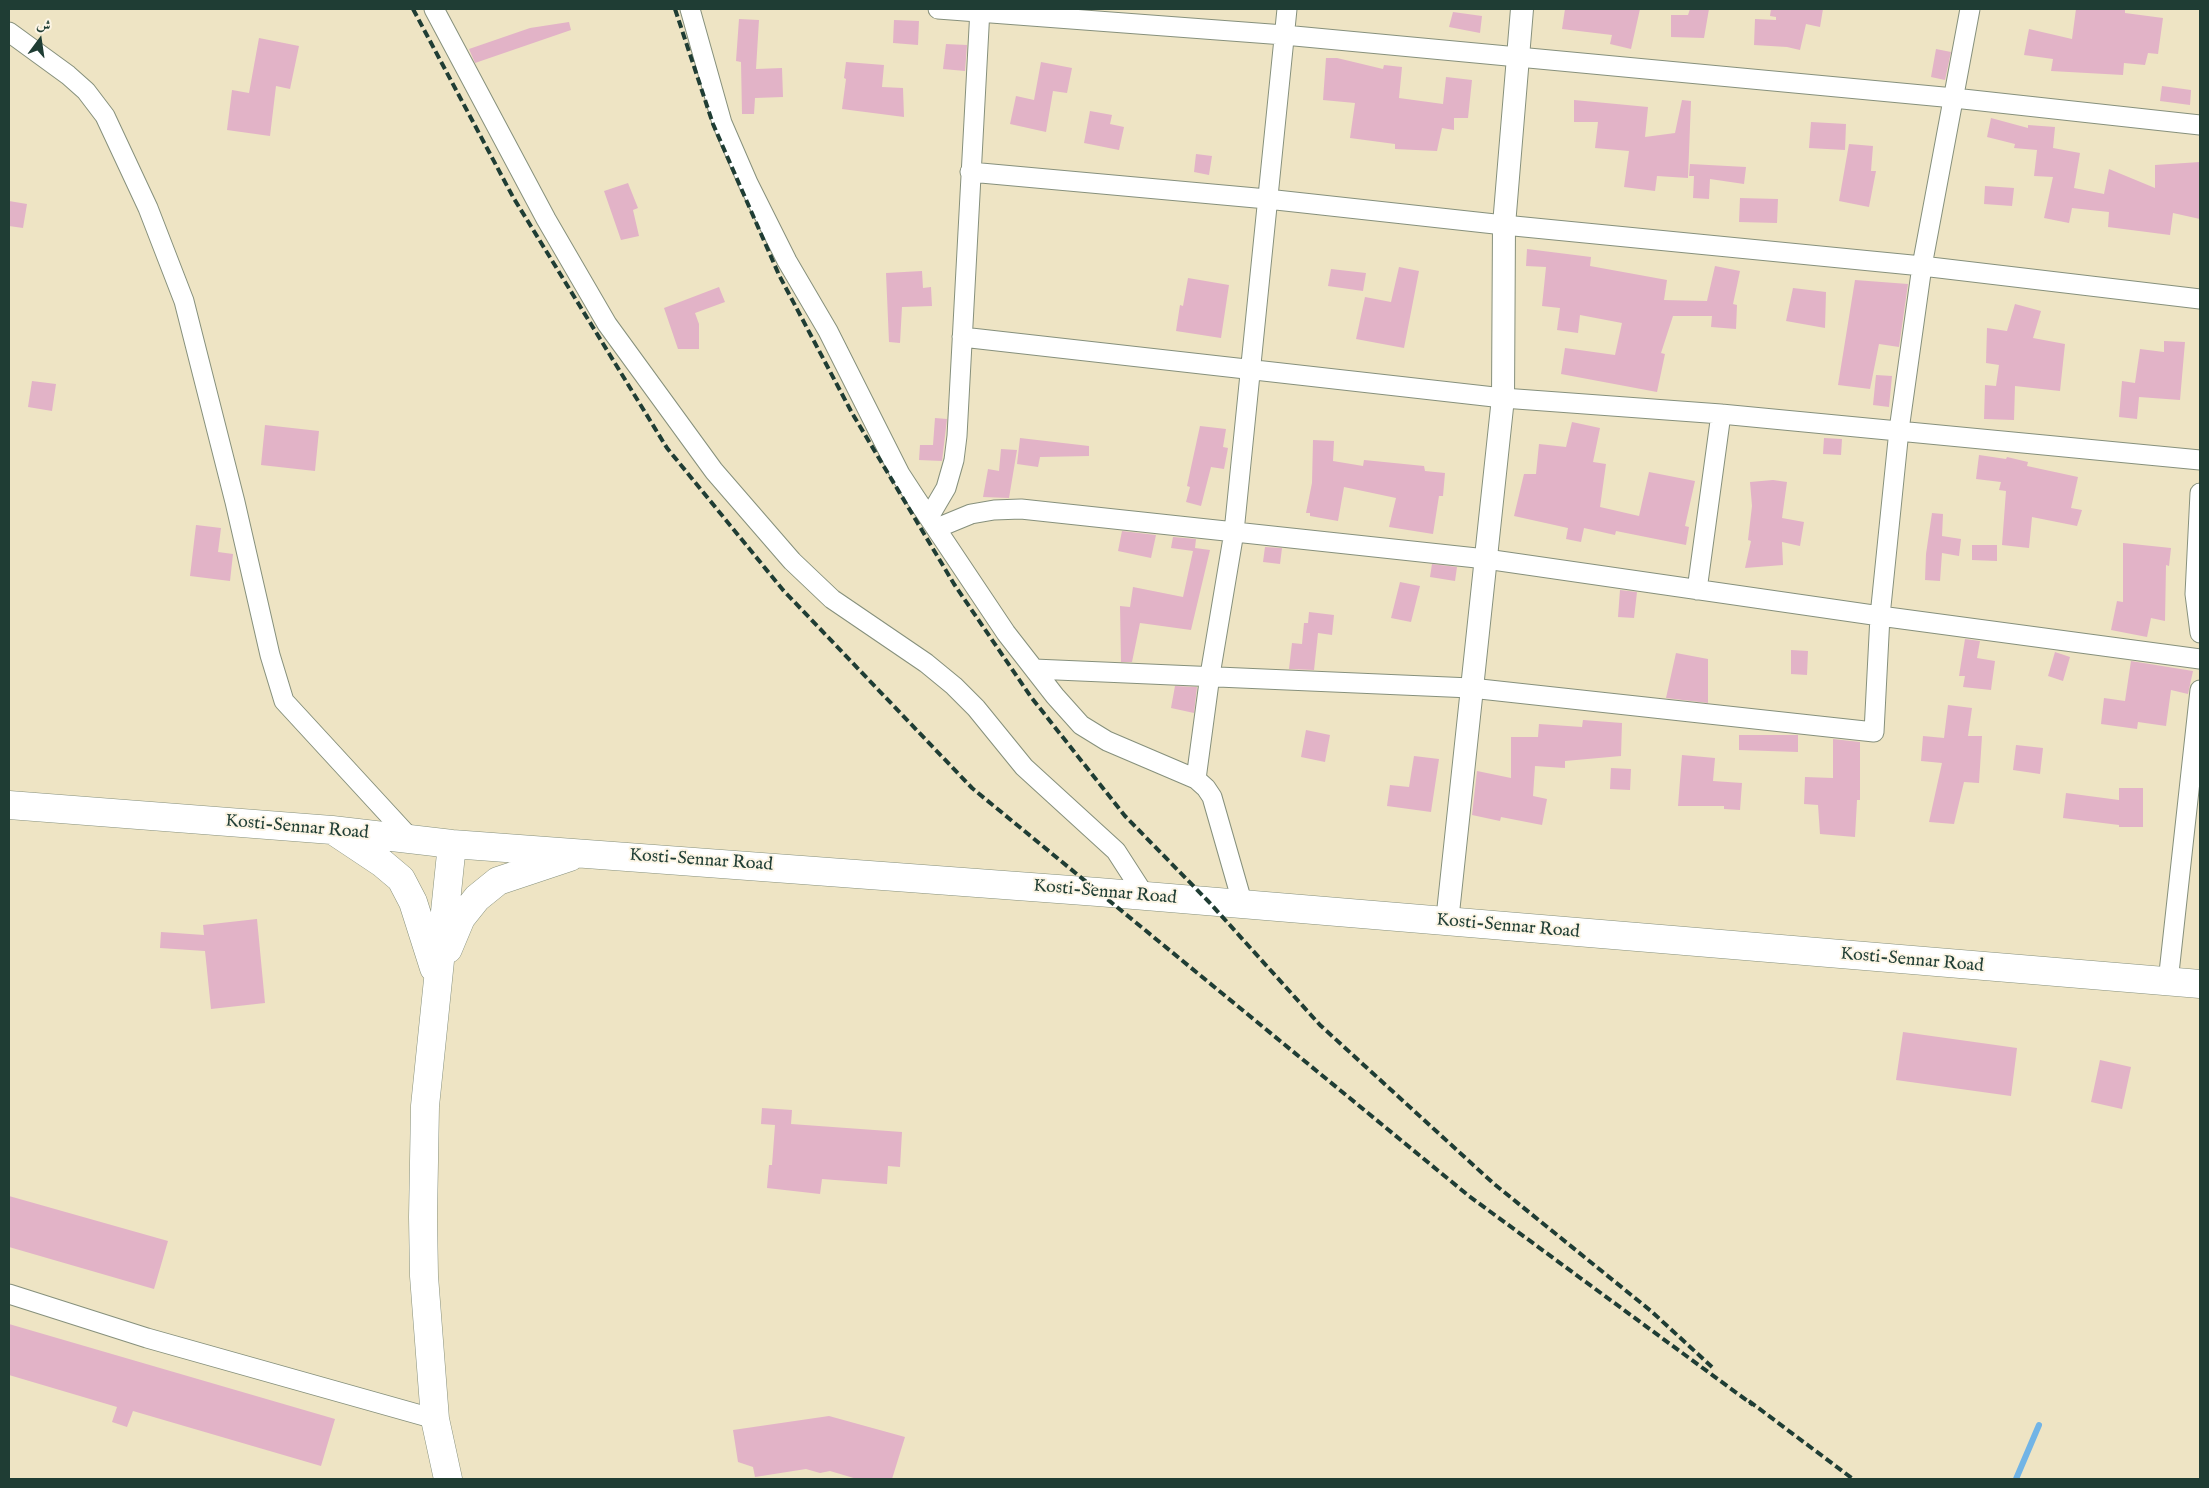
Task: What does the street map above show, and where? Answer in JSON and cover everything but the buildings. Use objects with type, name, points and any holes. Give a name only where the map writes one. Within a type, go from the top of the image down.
[{"type":"highway","name":"Kosti-Sennar Road","points":[[9,805],[332,830],[452,844],[1145,896],[2200,984]]},
{"type":"highway","points":[[332,830],[401,878],[413,902],[438,979]]},
{"type":"highway","points":[[448,1479],[435,1419],[424,1276],[423,1217],[424,1106],[452,844]]},
{"type":"highway","points":[[438,979],[461,918],[477,898],[498,881],[586,853]]},
{"type":"street","points":[[434,9],[542,210],[607,324],[714,471],[792,561],[832,599],[926,663],[954,686],[976,708],[1024,767],[1116,851],[1145,896]]},
{"type":"street","points":[[690,9],[722,123],[748,183],[787,261],[828,331],[900,474],[1006,632],[1081,724],[1107,741],[1196,779],[1206,788],[1212,798],[1243,905]]},
{"type":"street","points":[[938,9],[980,10],[1284,35],[1954,98],[2200,126]]},
{"type":"street","points":[[1196,779],[1210,675],[1234,532],[1287,9]]},
{"type":"street","points":[[1447,922],[1503,398],[1504,226],[1522,9]]},
{"type":"street","points":[[1034,668],[1471,688],[1874,732],[1880,616],[1898,430],[1922,266],[1970,9]]},
{"type":"street","points":[[933,523],[954,460],[980,10]]},
{"type":"street","points":[[9,32],[68,75],[86,91],[104,116],[148,208],[184,301],[235,502],[270,655],[284,701],[411,839]]},
{"type":"street","points":[[970,172],[1267,199],[1504,226],[1922,266],[2200,299]]},
{"type":"street","points":[[962,337],[1503,398],[1721,414],[2200,460]]},
{"type":"street","points":[[1697,590],[1721,414]]},
{"type":"street","points":[[2200,493],[2195,594],[2200,633]]},
{"type":"street","points":[[933,523],[994,510],[1021,509],[1486,559],[1880,616],[2200,659]]},
{"type":"street","points":[[2168,982],[2200,690]]},
{"type":"street","points":[[9,1294],[147,1338],[435,1419]]},
{"type":"waterway","points":[[2016,1479],[2039,1425]]},
{"type":"railway","points":[[413,9],[513,197],[667,448],[783,590],[972,788],[1469,1196],[1753,1405]]},
{"type":"railway","points":[[675,9],[713,124],[779,275],[852,413],[954,584],[1031,697],[1125,816],[1209,902],[1320,1025],[1493,1183],[1651,1311],[1712,1367]]},
{"type":"railway","points":[[1749,1401],[1853,1479]]}]
